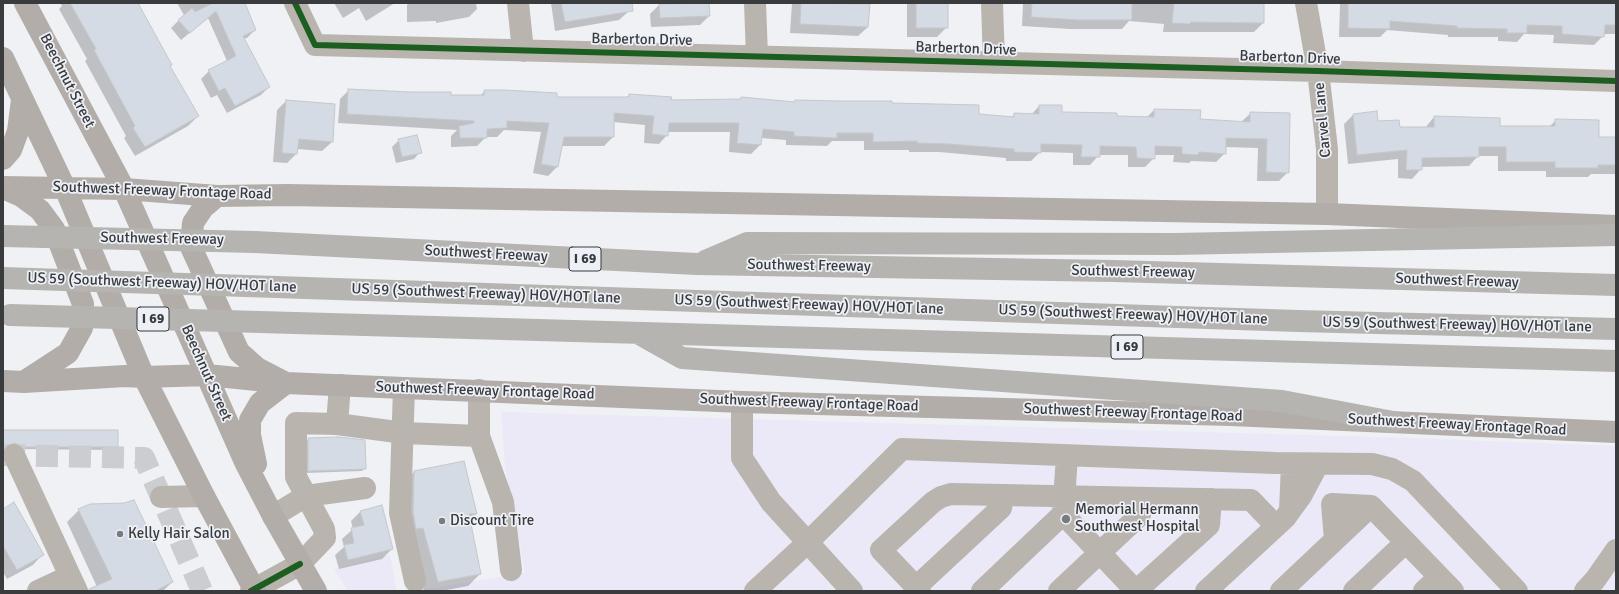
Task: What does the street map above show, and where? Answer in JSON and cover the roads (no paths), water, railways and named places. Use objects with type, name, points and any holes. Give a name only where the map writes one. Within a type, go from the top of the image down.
[{"type":"highway","points":[[697,264],[747,243],[1175,244],[1616,235]]},
{"type":"highway","name":"Southwest Freeway","points":[[3,236],[255,242],[697,264],[1113,271],[1616,285]]},
{"type":"highway","name":"US 59 (Southwest Freeway) HOV/HOT lane","points":[[3,278],[1298,321],[1616,329]]},
{"type":"highway","name":"I 69","points":[[7,315],[1616,361]]},
{"type":"highway","points":[[638,333],[682,358],[1282,401],[1393,422]]},
{"type":"main road","name":"Beechnut Street","points":[[25,3],[124,189],[246,464],[273,516],[316,591]]},
{"type":"main road","points":[[4,62],[65,188],[144,377],[253,590]]},
{"type":"main road","points":[[3,159],[11,150],[18,131],[22,100]]},
{"type":"main road","name":"Southwest Freeway Frontage Road","points":[[3,187],[124,189],[217,196],[288,195],[1326,214],[1616,226]]},
{"type":"main road","points":[[3,187],[21,196],[40,210],[54,229],[83,304],[82,328],[68,353],[14,381]]},
{"type":"main road","points":[[217,196],[204,208],[194,223],[191,247],[239,352],[257,368],[286,383],[260,402],[250,420],[250,435],[254,458],[273,516]]},
{"type":"main road","name":"Southwest Freeway Frontage Road","points":[[14,381],[125,376],[144,377],[207,375],[286,383],[742,402],[1216,414],[1393,422],[1611,436]]},
{"type":"street","name":"Barberton Drive","points":[[295,3],[315,45],[1318,71],[1616,81]]},
{"type":"street","points":[[518,3],[523,51]]},
{"type":"street","points":[[755,3],[757,56]]},
{"type":"street","points":[[992,3],[994,63]]},
{"type":"street","name":"Carvel Lane","points":[[1306,3],[1318,71],[1327,149],[1326,214]]},
{"type":"street","points":[[337,424],[340,385]]},
{"type":"street","points":[[404,388],[404,433],[400,513],[415,581]]},
{"type":"street","points":[[479,390],[479,436],[503,502],[511,570]]},
{"type":"street","points":[[742,402],[742,458],[771,502],[852,591]]},
{"type":"street","points":[[253,590],[300,564],[325,538],[324,529],[296,477],[296,422],[337,424],[404,433],[479,436]]},
{"type":"street","points":[[755,591],[807,543],[902,449],[1283,463],[1372,464],[1392,469],[1413,481],[1517,591]]},
{"type":"street","points":[[14,455],[73,584],[38,591]]},
{"type":"street","points":[[982,591],[1064,505],[1067,456]]},
{"type":"street","points":[[1283,463],[1283,519]]},
{"type":"street","points":[[1206,591],[1283,519],[1301,496],[1318,464]]},
{"type":"street","points":[[273,516],[306,496],[365,488]]},
{"type":"street","points":[[1003,495],[1001,508],[918,589],[881,550],[941,497],[951,494],[1003,495],[1064,505],[1142,498],[1251,500],[1283,519]]},
{"type":"street","points":[[161,497],[204,496]]},
{"type":"street","points":[[1059,591],[1140,516],[1142,498]]},
{"type":"street","points":[[1064,505],[1100,553],[1136,591],[1209,524],[1211,499]]},
{"type":"street","points":[[1281,591],[1335,540],[1332,504],[1372,506],[1406,542],[1439,586]]},
{"type":"street","points":[[1354,591],[1406,542]]},
{"type":"street","points":[[1585,591],[1595,580],[1616,550]]},
{"type":"tunnel","points":[[3,455],[144,458],[202,591]]},
{"type":"place","name":"Memorial Hermann Southwest Hospital","points":[[1066,519]]},
{"type":"place","name":"Discount Tire","points":[[442,521]]},
{"type":"place","name":"Kelly Hair Salon","points":[[120,534]]}]
